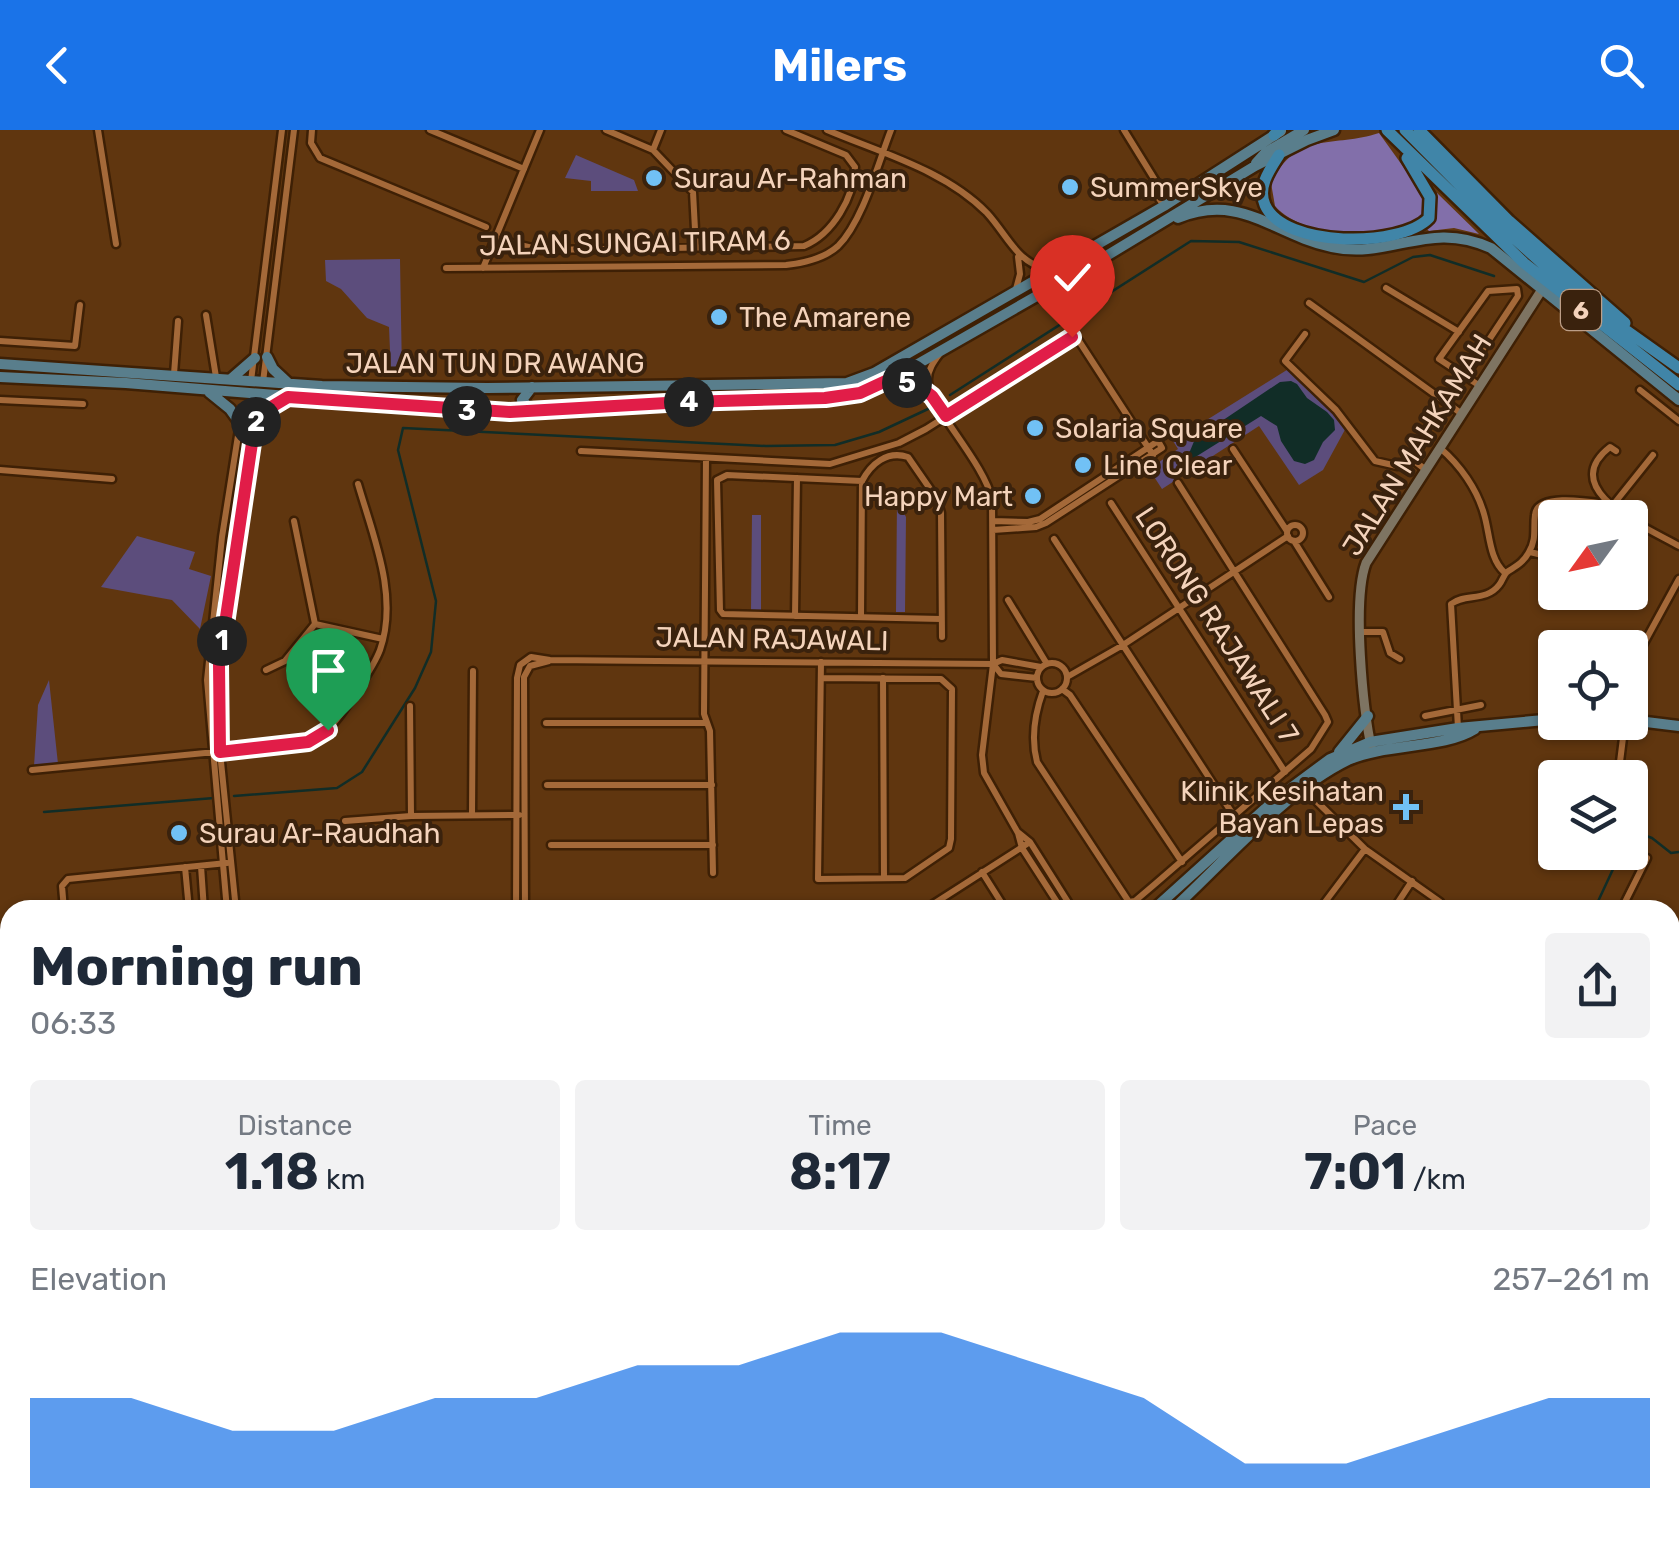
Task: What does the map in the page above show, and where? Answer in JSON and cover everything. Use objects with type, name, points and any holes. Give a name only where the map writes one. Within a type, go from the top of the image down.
[{"type":"highway","points":[[1279,154],[1266,176],[1263,195],[1266,206],[1280,220],[1340,239],[1382,238],[1420,227],[1429,218],[1430,197],[1387,130]]},
{"type":"highway","name":"6","points":[[1387,130],[1568,301],[1679,385]]},
{"type":"highway","name":"6","points":[[1405,130],[1492,226],[1582,299],[1679,368]]},
{"type":"highway","points":[[1418,130],[1509,221],[1653,350]]},
{"type":"main road","points":[[1255,166],[1265,153],[1304,130]]},
{"type":"main road","name":"JALAN TUN DR AWANG","points":[[0,377],[487,412],[825,398],[860,393],[1150,230],[1255,166],[1334,130]]},
{"type":"main road","name":"JALAN TUN DR AWANG","points":[[0,364],[289,384],[486,388],[847,382],[874,373],[1164,206],[1278,132]]},
{"type":"main road","points":[[1150,230],[1206,208],[1221,208],[1252,214],[1334,248],[1378,248],[1444,235],[1471,238],[1491,248],[1679,400]]},
{"type":"main road","name":"JALAN MAHKAMAH","points":[[1371,746],[1360,632],[1359,583],[1366,563],[1541,291]]},
{"type":"main road","points":[[231,379],[261,357],[289,384]]},
{"type":"main road","points":[[532,387],[522,400],[532,411]]},
{"type":"main road","points":[[486,388],[498,402],[487,412]]},
{"type":"main road","points":[[207,390],[240,423]]},
{"type":"main road","points":[[255,423],[288,397]]},
{"type":"main road","points":[[1183,900],[1302,791],[1352,740],[1368,716]]},
{"type":"main road","points":[[1330,760],[1371,746],[1458,728],[1538,721]]},
{"type":"main road","points":[[1648,723],[1679,726]]},
{"type":"main road","points":[[1166,900],[1314,782],[1371,746],[1459,736],[1477,728]]},
{"type":"street","points":[[98,130],[116,244]]},
{"type":"street","points":[[261,357],[282,130]]},
{"type":"street","points":[[257,381],[294,130]]},
{"type":"street","points":[[312,130],[311,143],[320,158],[486,226]]},
{"type":"street","points":[[430,130],[524,170]]},
{"type":"street","points":[[483,268],[540,130]]},
{"type":"street","points":[[606,130],[653,150],[693,192],[696,248]]},
{"type":"street","points":[[653,150],[661,130]]},
{"type":"street","points":[[495,239],[541,250],[794,247],[813,242],[829,232],[856,173],[846,155],[786,130]]},
{"type":"street","points":[[827,130],[934,175],[970,198],[995,223],[1018,256],[1020,274],[1016,290]]},
{"type":"street","name":"JALAN SUNGAI TIRAM 6","points":[[446,268],[786,265],[811,261],[837,247],[852,226],[891,130]]},
{"type":"street","points":[[1126,132],[1158,185],[1156,194],[1164,206]]},
{"type":"street","points":[[1158,185],[1168,186],[1176,198]]},
{"type":"street","points":[[1018,256],[1049,270]]},
{"type":"street","points":[[1386,288],[1458,332]]},
{"type":"street","points":[[1465,376],[1518,296],[1517,289],[1488,291],[1439,359],[1480,386]]},
{"type":"street","points":[[1309,303],[1462,414]]},
{"type":"street","points":[[0,342],[75,346],[80,305]]},
{"type":"street","points":[[206,315],[216,378]]},
{"type":"street","points":[[174,374],[178,321]]},
{"type":"street","points":[[1305,334],[1285,361],[1336,410],[1370,456],[1397,466],[1412,460],[1426,470]]},
{"type":"street","points":[[581,451],[830,464],[899,443],[1072,337],[1079,341],[1151,452]]},
{"type":"street","points":[[945,347],[930,371],[932,396],[985,478],[992,500],[993,664],[982,755],[984,773],[1056,900]]},
{"type":"street","points":[[888,380],[915,386],[932,396]]},
{"type":"street","points":[[1640,390],[1679,421]]},
{"type":"street","points":[[0,400],[83,404]]},
{"type":"street","points":[[227,900],[227,863],[220,752],[219,664],[255,423],[254,415],[247,412],[240,423],[222,538],[207,680],[211,754],[227,863],[234,900]]},
{"type":"street","points":[[993,526],[1036,528],[1160,444]]},
{"type":"street","points":[[1606,500],[1592,479],[1603,452],[1610,447],[1616,451]]},
{"type":"street","points":[[1440,448],[1474,491],[1484,513],[1493,556],[1505,573]]},
{"type":"street","points":[[1233,449],[1328,597]]},
{"type":"street","points":[[861,618],[862,480],[871,464],[901,454],[908,456],[937,499],[941,514],[942,637]]},
{"type":"street","points":[[1616,500],[1653,455]]},
{"type":"street","points":[[706,459],[707,723],[714,873]]},
{"type":"street","points":[[830,464],[831,478]]},
{"type":"street","points":[[0,470],[112,480]]},
{"type":"street","points":[[862,480],[719,476],[716,484],[720,610],[727,616],[941,618]]},
{"type":"street","points":[[795,616],[796,478]]},
{"type":"street","points":[[1136,900],[1311,749],[1328,719],[1178,483]]},
{"type":"street","points":[[32,770],[211,754],[318,738],[338,719],[378,655],[383,639],[385,586],[358,484]]},
{"type":"street","name":"LORONG RAJAWALI 7","points":[[1111,503],[1285,772]]},
{"type":"street","points":[[1458,728],[1451,604],[1457,599],[1477,599],[1494,590],[1505,573],[1516,569],[1530,552],[1536,536],[1538,507]]},
{"type":"street","points":[[294,521],[315,624]]},
{"type":"street","points":[[1648,527],[1679,546]]},
{"type":"street","points":[[1044,666],[1037,678],[1044,691],[1053,694],[1062,689],[1067,677],[1123,646],[1290,536]]},
{"type":"street","points":[[1054,538],[1234,816]]},
{"type":"street","points":[[1530,552],[1538,554]]},
{"type":"street","points":[[1648,636],[1679,579]]},
{"type":"street","points":[[1008,600],[1044,666]]},
{"type":"street","points":[[315,624],[383,639]]},
{"type":"street","points":[[266,670],[285,661],[315,624]]},
{"type":"street","points":[[1360,632],[1384,632],[1390,653],[1400,659]]},
{"type":"street","name":"JALAN RAJAWALI","points":[[524,900],[518,670],[531,657],[993,664],[1002,660],[1044,666]]},
{"type":"street","points":[[820,662],[818,879],[908,876],[949,848],[954,694],[941,679],[821,678]]},
{"type":"street","name":"JALAN RAJAWALI","points":[[993,664],[1002,674],[1037,678]]},
{"type":"street","points":[[1044,666],[1060,666],[1067,677]]},
{"type":"street","points":[[472,672],[472,815]]},
{"type":"street","points":[[883,678],[884,878]]},
{"type":"street","points":[[1062,689],[1070,695],[1182,862]]},
{"type":"street","points":[[1044,691],[1037,708],[1037,762],[1128,900]]},
{"type":"street","points":[[410,706],[411,816]]},
{"type":"street","points":[[1425,716],[1481,706]]},
{"type":"street","points":[[546,723],[707,723]]},
{"type":"street","points":[[547,785],[712,785]]},
{"type":"street","points":[[1302,791],[1365,849],[1437,900]]},
{"type":"street","points":[[345,821],[520,815]]},
{"type":"street","name":"JALAN RAJAWALI","points":[[516,900],[520,815]]},
{"type":"street","points":[[551,845],[713,845]]},
{"type":"street","points":[[939,900],[1026,845]]},
{"type":"street","points":[[1026,845],[1066,900]]},
{"type":"street","points":[[1327,900],[1365,849]]},
{"type":"street","points":[[63,900],[62,886],[68,879],[227,863]]},
{"type":"street","points":[[201,866],[203,900]]},
{"type":"street","points":[[185,867],[188,900]]},
{"type":"street","points":[[1626,900],[1641,870]]},
{"type":"street","points":[[982,872],[1000,900]]},
{"type":"street","points":[[1400,900],[1412,881]]},
{"type":"shaded area","points":[[1379,133],[1425,197],[1425,212],[1412,223],[1395,231],[1350,235],[1306,226],[1275,206],[1271,183],[1293,155],[1318,144]]},
{"type":"shaded area","points":[[576,155],[634,180],[638,191],[591,191],[591,181],[565,178]]},
{"type":"shaded area","points":[[1437,193],[1479,234],[1454,228],[1429,231],[1426,228],[1437,212]]},
{"type":"shaded area","points":[[400,259],[402,374],[391,374],[389,327],[367,318],[341,289],[326,281],[325,260]]},
{"type":"shaded area","points":[[1290,368],[1347,426],[1323,470],[1299,485],[1259,426],[1162,489],[1149,469],[1178,449],[1173,441]]},
{"type":"shaded area","points":[[897,500],[906,517],[905,612],[896,612]]},
{"type":"shaded area","points":[[752,515],[761,515],[761,610],[751,610]]},
{"type":"shaded area","points":[[137,536],[195,552],[189,569],[211,576],[200,629],[172,600],[101,587]]},
{"type":"shaded area","points":[[49,680],[58,764],[34,766],[38,705]]},
{"type":"water","points":[[1291,381],[1334,420],[1335,430],[1314,460],[1305,464],[1294,461],[1277,426],[1261,416],[1181,466],[1177,460],[1190,451],[1195,439],[1280,382]]},
{"type":"waterway","points":[[950,395],[1191,241],[1239,242],[1364,282],[1413,257],[1430,255],[1494,276]]},
{"type":"waterway","points":[[234,796],[337,788],[362,772],[415,688],[431,652],[436,601],[398,450],[403,428],[766,446],[835,445],[879,432],[928,409]]},
{"type":"waterway","points":[[44,812],[214,798]]},
{"type":"waterway","points":[[1648,837],[1671,853],[1679,852]]},
{"type":"waterway","points":[[1599,900],[1613,870]]},
{"type":"place","name":"Surau Ar-Rahman","points":[[654,178]]},
{"type":"place","name":"SummerSkye","points":[[1070,187]]},
{"type":"place","name":"The Amarene","points":[[719,317]]},
{"type":"place","name":"Solaria Square","points":[[1035,428]]},
{"type":"place","name":"Line Clear","points":[[1083,465]]},
{"type":"place","name":"Happy Mart","points":[[1033,496]]},
{"type":"place","name":"Klinik Kesihatan Bayan Lepas","points":[[1406,807]]},
{"type":"place","name":"Surau Ar-Raudhah","points":[[179,833]]},
{"type":"route","points":[[328,730],[308,742],[220,752],[219,664],[255,423],[288,397],[510,412],[825,398],[860,393],[888,380],[924,390],[946,416],[1072,337]]}]
